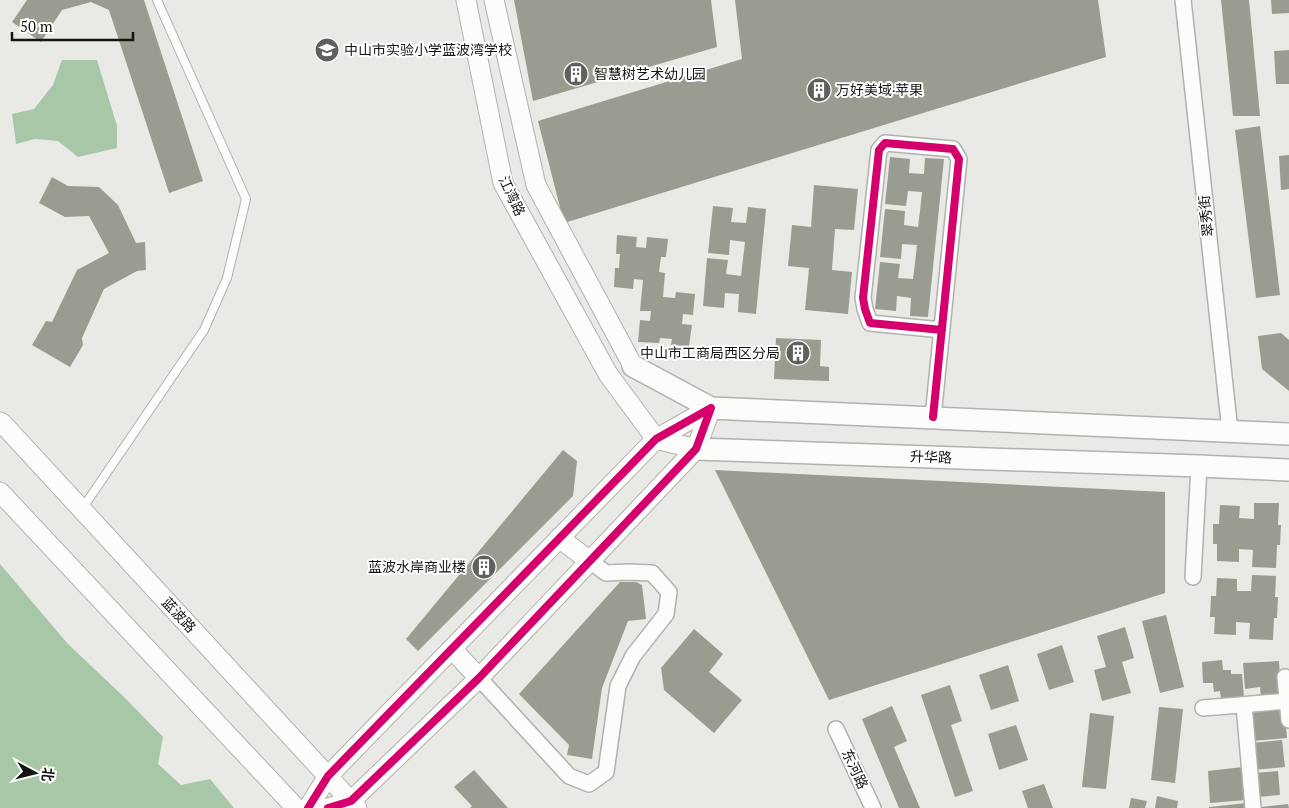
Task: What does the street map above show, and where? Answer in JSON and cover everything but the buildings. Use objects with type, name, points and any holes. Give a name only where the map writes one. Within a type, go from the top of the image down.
[{"type":"main road","points":[[633,366],[711,408],[1289,434]]},
{"type":"main road","name":"升华路","points":[[696,449],[1289,470]]},
{"type":"street","name":"江湾路","points":[[466,0],[503,183],[608,374],[656,439]]},
{"type":"street","name":"江湾路","points":[[494,0],[536,185],[633,366]]},
{"type":"street","name":"翠秀街","points":[[1183,0],[1230,431]]},
{"type":"street","points":[[933,417],[942,330],[959,158],[953,149],[885,143],[879,150],[863,298],[865,309],[870,323],[942,330]]},
{"type":"street","points":[[308,808],[328,776],[656,439],[711,408]]},
{"type":"street","points":[[328,808],[354,804],[479,678],[696,449],[711,408]]},
{"type":"street","name":"蓝波路","points":[[0,422],[354,804]]},
{"type":"street","name":"升华路","points":[[656,439],[696,449]]},
{"type":"street","points":[[1193,577],[1199,466]]},
{"type":"street","points":[[0,492],[296,808]]},
{"type":"street","points":[[452,649],[569,776],[589,784],[606,772],[618,686],[633,656],[666,614],[669,592],[652,573],[606,573],[559,538]]},
{"type":"street","points":[[1285,677],[1289,720]]},
{"type":"street","points":[[1203,708],[1288,701]]},
{"type":"street","points":[[1244,705],[1253,808]]},
{"type":"street","name":"东河路","points":[[836,729],[873,808]]},
{"type":"lane","points":[[82,509],[204,330],[227,278],[246,199],[157,0]]},
{"type":"shaded area","points":[[62,60],[97,60],[117,126],[117,148],[78,157],[58,141],[35,139],[16,144],[12,114],[34,109],[53,85]]},
{"type":"shaded area","points":[[0,564],[68,644],[163,737],[158,764],[181,785],[210,779],[234,808],[0,808]]},
{"type":"cycle path","points":[[933,417],[959,159],[953,149],[885,143],[879,150],[863,298],[865,309],[870,323],[942,330]]},
{"type":"cycle path","points":[[308,808],[328,776],[656,439],[711,408],[696,449],[479,678],[351,801],[328,808]]},
{"type":"place","name":"中山市实验小学蓝波湾学校","points":[[327,50]]},
{"type":"place","name":"智慧树艺术幼儿园","points":[[576,74]]},
{"type":"place","name":"万好美域·苹果","points":[[819,90]]},
{"type":"place","name":"中山市工商局西区分局","points":[[798,353]]},
{"type":"place","name":"蓝波水岸商业楼","points":[[484,567]]}]
